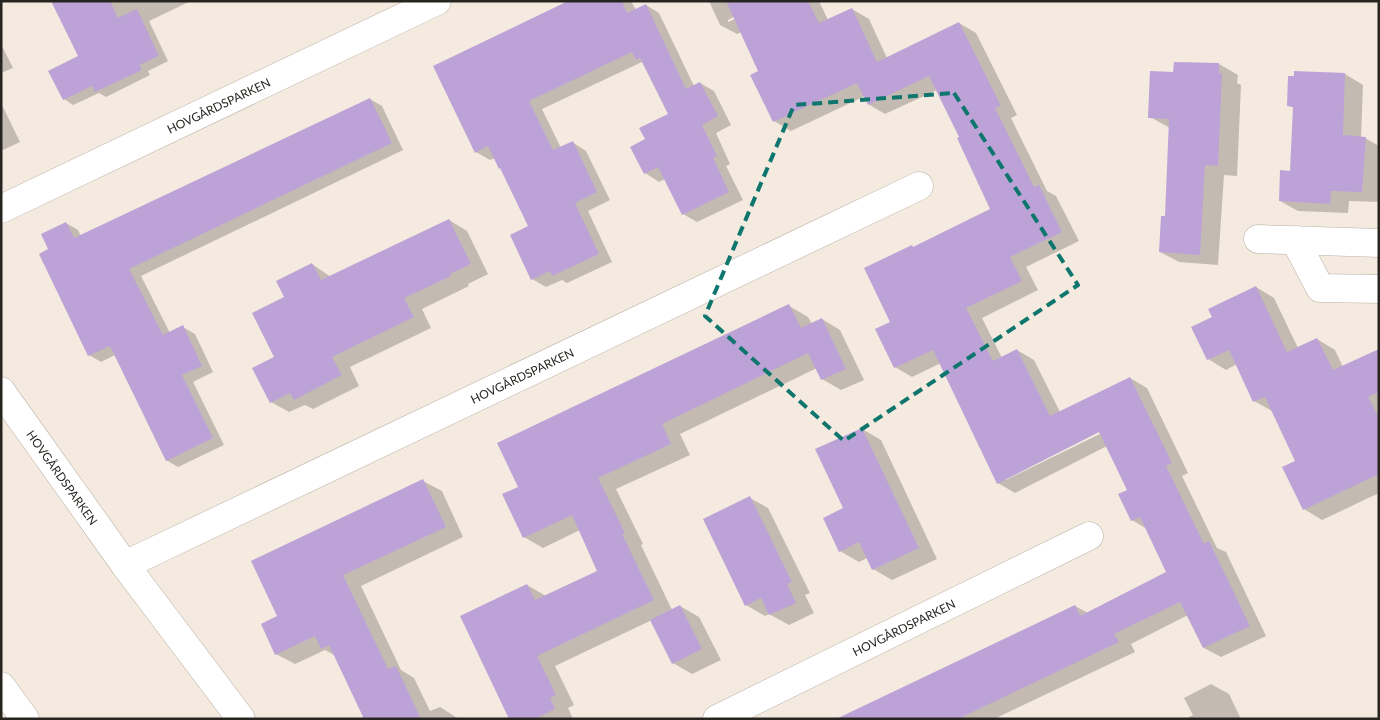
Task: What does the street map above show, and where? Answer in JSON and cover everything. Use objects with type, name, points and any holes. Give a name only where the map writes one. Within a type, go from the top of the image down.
[{"type":"street","name":"HOVGÅRDSPARKEN","points":[[1,210],[437,1]]},
{"type":"street","name":"HOVGÅRDSPARKEN","points":[[125,565],[919,186]]},
{"type":"street","points":[[1258,238],[1379,243]]},
{"type":"street","points":[[1295,240],[1320,288],[1379,289]]},
{"type":"street","name":"HOVGÅRDSPARKEN","points":[[1,391],[125,565],[241,719]]},
{"type":"street","name":"HOVGÅRDSPARKEN","points":[[717,719],[1089,536]]},
{"type":"street","points":[[1,686],[25,719]]},
{"type":"highlighted area","points":[[954,93],[1078,285],[844,441],[705,316],[794,105]]},
{"type":"building","points":[[51,1],[110,1],[118,18],[137,9],[159,56],[139,65],[142,70],[95,92],[92,86],[63,100],[48,71],[78,56]]},
{"type":"building","points":[[568,1],[622,1],[627,13],[646,4],[686,89],[700,82],[718,116],[702,125],[717,156],[713,158],[729,192],[682,215],[658,167],[644,174],[630,147],[645,139],[639,128],[668,114],[640,58],[636,60],[632,52],[529,101],[553,150],[573,141],[597,192],[575,203],[599,254],[552,276],[550,271],[531,280],[510,235],[528,226],[488,146],[475,153],[433,66]]},
{"type":"building","points":[[726,1],[808,1],[819,23],[852,8],[877,62],[959,22],[1001,106],[995,108],[1034,187],[1039,185],[1062,232],[1010,257],[1022,281],[966,308],[993,361],[1017,349],[1050,416],[1130,377],[1172,463],[1166,466],[1204,544],[1209,541],[1250,626],[1203,648],[1180,602],[1114,634],[1119,642],[958,719],[836,719],[1075,605],[1080,616],[1166,572],[1140,517],[1131,521],[1118,494],[1127,490],[1099,432],[997,484],[933,350],[894,368],[875,329],[890,322],[864,268],[912,245],[913,247],[990,209],[957,138],[959,137],[929,76],[868,105],[857,83],[773,122],[750,75],[758,71]]},
{"type":"building","points":[[1174,62],[1219,63],[1219,73],[1222,73],[1218,166],[1205,165],[1200,255],[1159,252],[1161,216],[1165,216],[1169,119],[1148,118],[1150,71],[1173,72]]},
{"type":"building","points":[[1294,71],[1345,73],[1343,135],[1366,137],[1362,192],[1331,191],[1330,204],[1279,201],[1280,170],[1290,171],[1293,107],[1287,106],[1288,76],[1294,76]]},
{"type":"building","points":[[370,98],[392,143],[129,269],[163,335],[183,325],[202,366],[182,375],[213,438],[166,461],[110,346],[88,356],[39,254],[48,249],[41,234],[66,222],[74,238]]},
{"type":"building","points":[[449,219],[471,264],[450,274],[451,276],[404,298],[414,317],[332,357],[342,375],[294,400],[290,393],[270,403],[252,368],[274,357],[252,313],[284,297],[276,281],[312,263],[321,280]]},
{"type":"building","points":[[1256,286],[1287,352],[1317,338],[1333,370],[1379,349],[1379,392],[1368,397],[1379,418],[1379,474],[1303,510],[1282,467],[1295,461],[1265,397],[1253,402],[1229,350],[1207,360],[1191,327],[1212,317],[1208,309]]},
{"type":"building","points":[[789,304],[801,328],[822,318],[846,369],[821,380],[808,353],[662,424],[671,444],[598,478],[625,533],[622,534],[654,600],[537,656],[556,695],[550,698],[555,709],[535,719],[509,719],[460,616],[527,584],[535,600],[597,571],[572,515],[523,538],[502,494],[518,487],[497,443]]},
{"type":"building","points":[[862,428],[919,548],[872,570],[859,542],[839,552],[823,518],[843,508],[815,449]]},
{"type":"building","points":[[423,479],[446,527],[343,575],[388,669],[396,666],[421,719],[364,719],[329,645],[321,649],[315,636],[275,655],[261,624],[277,616],[251,561]]},
{"type":"building","points":[[750,496],[792,582],[787,584],[796,603],[769,615],[761,598],[745,606],[703,519]]},
{"type":"building","points":[[680,605],[702,649],[672,664],[650,620]]}]
